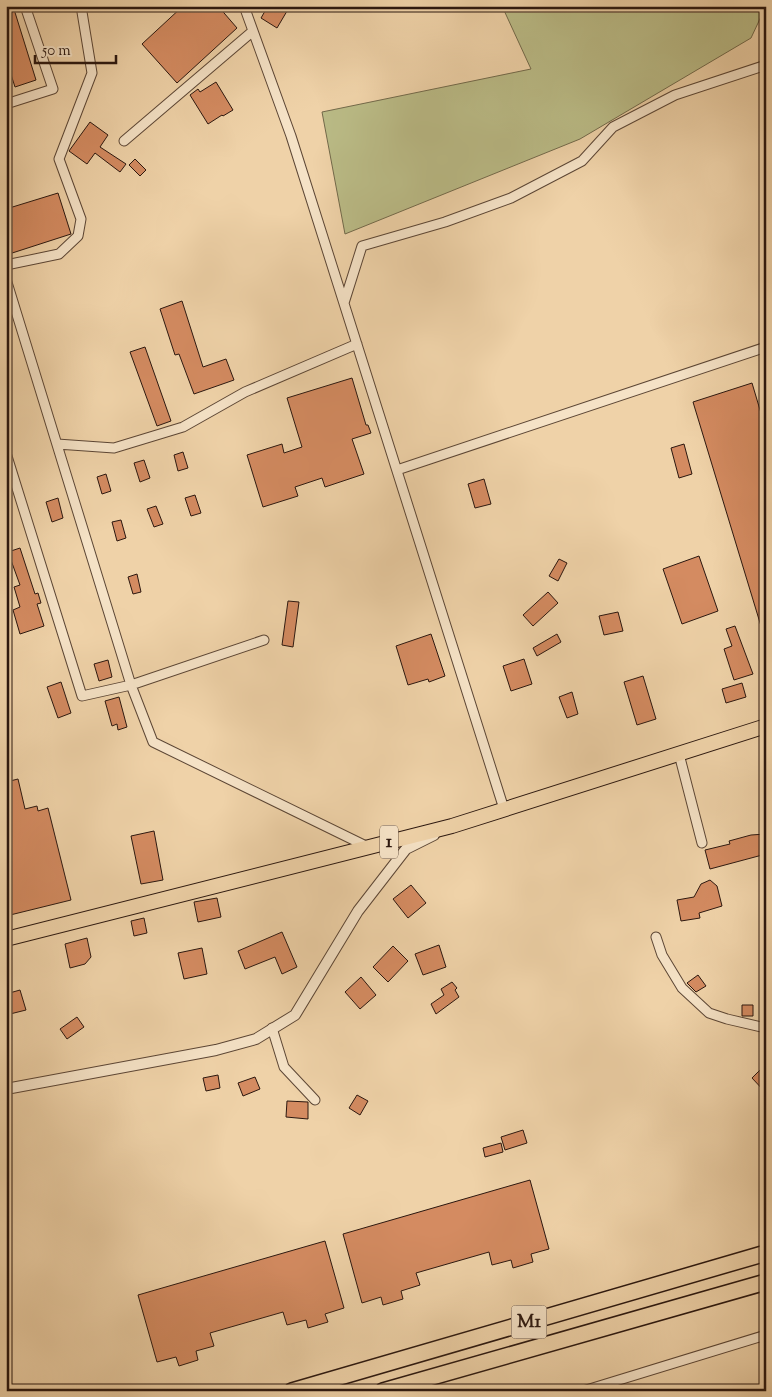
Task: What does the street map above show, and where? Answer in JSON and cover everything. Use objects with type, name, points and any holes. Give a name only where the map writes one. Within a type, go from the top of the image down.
[{"type":"highway","name":"M1","points":[[292,1391],[766,1253]]},
{"type":"highway","name":"M1","points":[[383,1391],[766,1282]]},
{"type":"main road","name":"1","points":[[6,939],[452,826],[766,726]]},
{"type":"street","points":[[6,104],[53,89],[25,6]]},
{"type":"street","points":[[6,265],[58,254],[78,236],[81,219],[59,159],[92,73],[81,6]]},
{"type":"street","points":[[244,6],[291,136],[504,809]]},
{"type":"street","points":[[124,141],[253,31]]},
{"type":"street","points":[[344,303],[362,246],[445,222],[511,198],[582,161],[613,127],[675,95],[766,65]]},
{"type":"street","points":[[6,279],[131,685],[153,742],[368,847]]},
{"type":"street","points":[[57,444],[114,448],[182,427],[245,392],[357,344]]},
{"type":"street","points":[[397,470],[766,347]]},
{"type":"street","points":[[6,453],[82,696],[131,685],[264,640]]},
{"type":"street","points":[[678,754],[702,843]]},
{"type":"street","points":[[6,1090],[216,1050],[256,1039],[295,1014],[358,911],[406,849],[452,826]]},
{"type":"street","points":[[656,937],[662,955],[682,988],[709,1013],[766,1028]]},
{"type":"street","points":[[272,1028],[284,1067],[315,1100]]},
{"type":"street","points":[[584,1391],[766,1335]]},
{"type":"green space","points":[[502,6],[766,6],[751,38],[580,139],[345,234],[322,112],[531,69]]},
{"type":"building","points":[[6,6],[13,6],[36,80],[15,87],[6,59]]},
{"type":"building","points":[[183,6],[218,6],[237,28],[177,83],[142,44]]},
{"type":"building","points":[[268,6],[290,6],[277,28],[261,18]]},
{"type":"building","points":[[216,82],[233,110],[208,124],[190,95],[198,89],[200,92]]},
{"type":"building","points":[[90,122],[108,135],[100,147],[126,164],[120,172],[95,153],[87,164],[69,151]]},
{"type":"building","points":[[135,159],[146,170],[140,176],[129,165]]},
{"type":"building","points":[[58,193],[71,234],[6,255],[6,209]]},
{"type":"building","points":[[182,301],[203,367],[226,359],[234,380],[194,394],[179,354],[175,355],[160,309]]},
{"type":"building","points":[[145,347],[171,421],[157,426],[130,352]]},
{"type":"building","points":[[352,378],[366,425],[368,425],[371,433],[352,439],[364,474],[325,487],[322,478],[295,487],[298,496],[263,507],[247,455],[282,444],[284,453],[302,447],[287,398]]},
{"type":"building","points":[[752,383],[766,430],[766,636],[764,636],[693,402]]},
{"type":"building","points":[[684,444],[692,474],[679,478],[671,448]]},
{"type":"building","points":[[183,452],[188,468],[178,471],[174,455]]},
{"type":"building","points":[[144,460],[150,478],[140,482],[134,463]]},
{"type":"building","points":[[106,474],[111,491],[102,494],[97,477]]},
{"type":"building","points":[[484,479],[491,504],[475,508],[468,484]]},
{"type":"building","points":[[195,495],[201,513],[191,516],[185,498]]},
{"type":"building","points":[[58,498],[63,518],[52,522],[46,502]]},
{"type":"building","points":[[156,506],[163,524],[154,527],[147,509]]},
{"type":"building","points":[[121,520],[126,538],[117,541],[112,522]]},
{"type":"building","points":[[20,548],[35,594],[38,593],[41,603],[37,604],[44,626],[20,634],[13,610],[20,607],[14,587],[20,585],[8,552]]},
{"type":"building","points":[[699,556],[718,611],[682,624],[663,569]]},
{"type":"building","points":[[559,559],[567,563],[558,581],[549,576]]},
{"type":"building","points":[[137,574],[141,592],[133,594],[128,577]]},
{"type":"building","points":[[548,592],[558,603],[533,626],[523,615]]},
{"type":"building","points":[[288,601],[299,602],[293,647],[282,645]]},
{"type":"building","points":[[618,612],[623,631],[604,635],[599,616]]},
{"type":"building","points":[[735,626],[753,674],[734,680],[724,649],[732,646],[726,629]]},
{"type":"building","points":[[431,634],[445,676],[429,682],[428,679],[408,685],[396,646]]},
{"type":"building","points":[[557,634],[561,642],[537,656],[533,648]]},
{"type":"building","points":[[524,659],[532,684],[511,691],[503,666]]},
{"type":"building","points":[[108,660],[112,677],[99,681],[94,664]]},
{"type":"building","points":[[643,676],[656,719],[637,725],[624,682]]},
{"type":"building","points":[[61,682],[71,713],[58,718],[47,687]]},
{"type":"building","points":[[742,683],[746,697],[726,703],[722,689]]},
{"type":"building","points":[[572,692],[578,714],[567,718],[559,697]]},
{"type":"building","points":[[119,697],[127,727],[118,730],[117,724],[112,726],[105,701]]},
{"type":"building","points":[[18,779],[25,809],[37,806],[38,811],[48,808],[71,900],[6,916],[6,782]]},
{"type":"building","points":[[154,831],[163,880],[141,884],[131,836]]},
{"type":"building","points":[[766,834],[766,854],[710,869],[705,850],[730,844],[729,841],[751,835]]},
{"type":"building","points":[[710,880],[717,886],[722,906],[699,913],[700,918],[681,921],[677,900],[694,897],[701,884]]},
{"type":"building","points":[[411,885],[426,903],[408,918],[393,899]]},
{"type":"building","points":[[217,898],[221,917],[198,922],[194,902]]},
{"type":"building","points":[[144,918],[147,933],[134,936],[131,921]]},
{"type":"building","points":[[282,932],[297,967],[282,974],[275,957],[245,969],[238,951]]},
{"type":"building","points":[[87,938],[91,957],[85,964],[70,968],[65,944]]},
{"type":"building","points":[[439,945],[446,967],[423,975],[415,954]]},
{"type":"building","points":[[393,946],[408,961],[388,982],[373,967]]},
{"type":"building","points":[[202,948],[207,974],[184,979],[178,953]]},
{"type":"building","points":[[698,975],[706,986],[696,992],[687,983]]},
{"type":"building","points":[[361,977],[376,995],[360,1009],[345,992]]},
{"type":"building","points":[[452,982],[457,988],[455,990],[459,997],[436,1014],[431,1004],[444,995],[441,989]]},
{"type":"building","points":[[20,990],[26,1010],[10,1014],[6,994]]},
{"type":"building","points":[[742,1005],[753,1005],[753,1016],[742,1016]]},
{"type":"building","points":[[77,1017],[84,1027],[67,1039],[60,1029]]},
{"type":"building","points":[[766,1064],[766,1093],[752,1078]]},
{"type":"building","points":[[218,1075],[220,1088],[206,1091],[203,1078]]},
{"type":"building","points":[[255,1077],[260,1089],[243,1096],[238,1083]]},
{"type":"building","points":[[357,1095],[368,1101],[360,1115],[349,1108]]},
{"type":"building","points":[[287,1101],[308,1102],[308,1119],[286,1117]]},
{"type":"building","points":[[523,1130],[527,1143],[505,1150],[501,1137]]},
{"type":"building","points":[[501,1143],[503,1152],[485,1157],[483,1148]]},
{"type":"building","points":[[530,1180],[549,1249],[531,1254],[533,1262],[513,1268],[511,1260],[492,1265],[489,1252],[416,1273],[420,1285],[401,1291],[403,1299],[383,1305],[381,1297],[362,1303],[343,1234]]},
{"type":"building","points":[[325,1241],[344,1308],[325,1314],[328,1322],[308,1328],[306,1320],[287,1325],[283,1312],[210,1333],[214,1346],[196,1351],[198,1360],[179,1366],[176,1357],[157,1362],[138,1295]]}]
